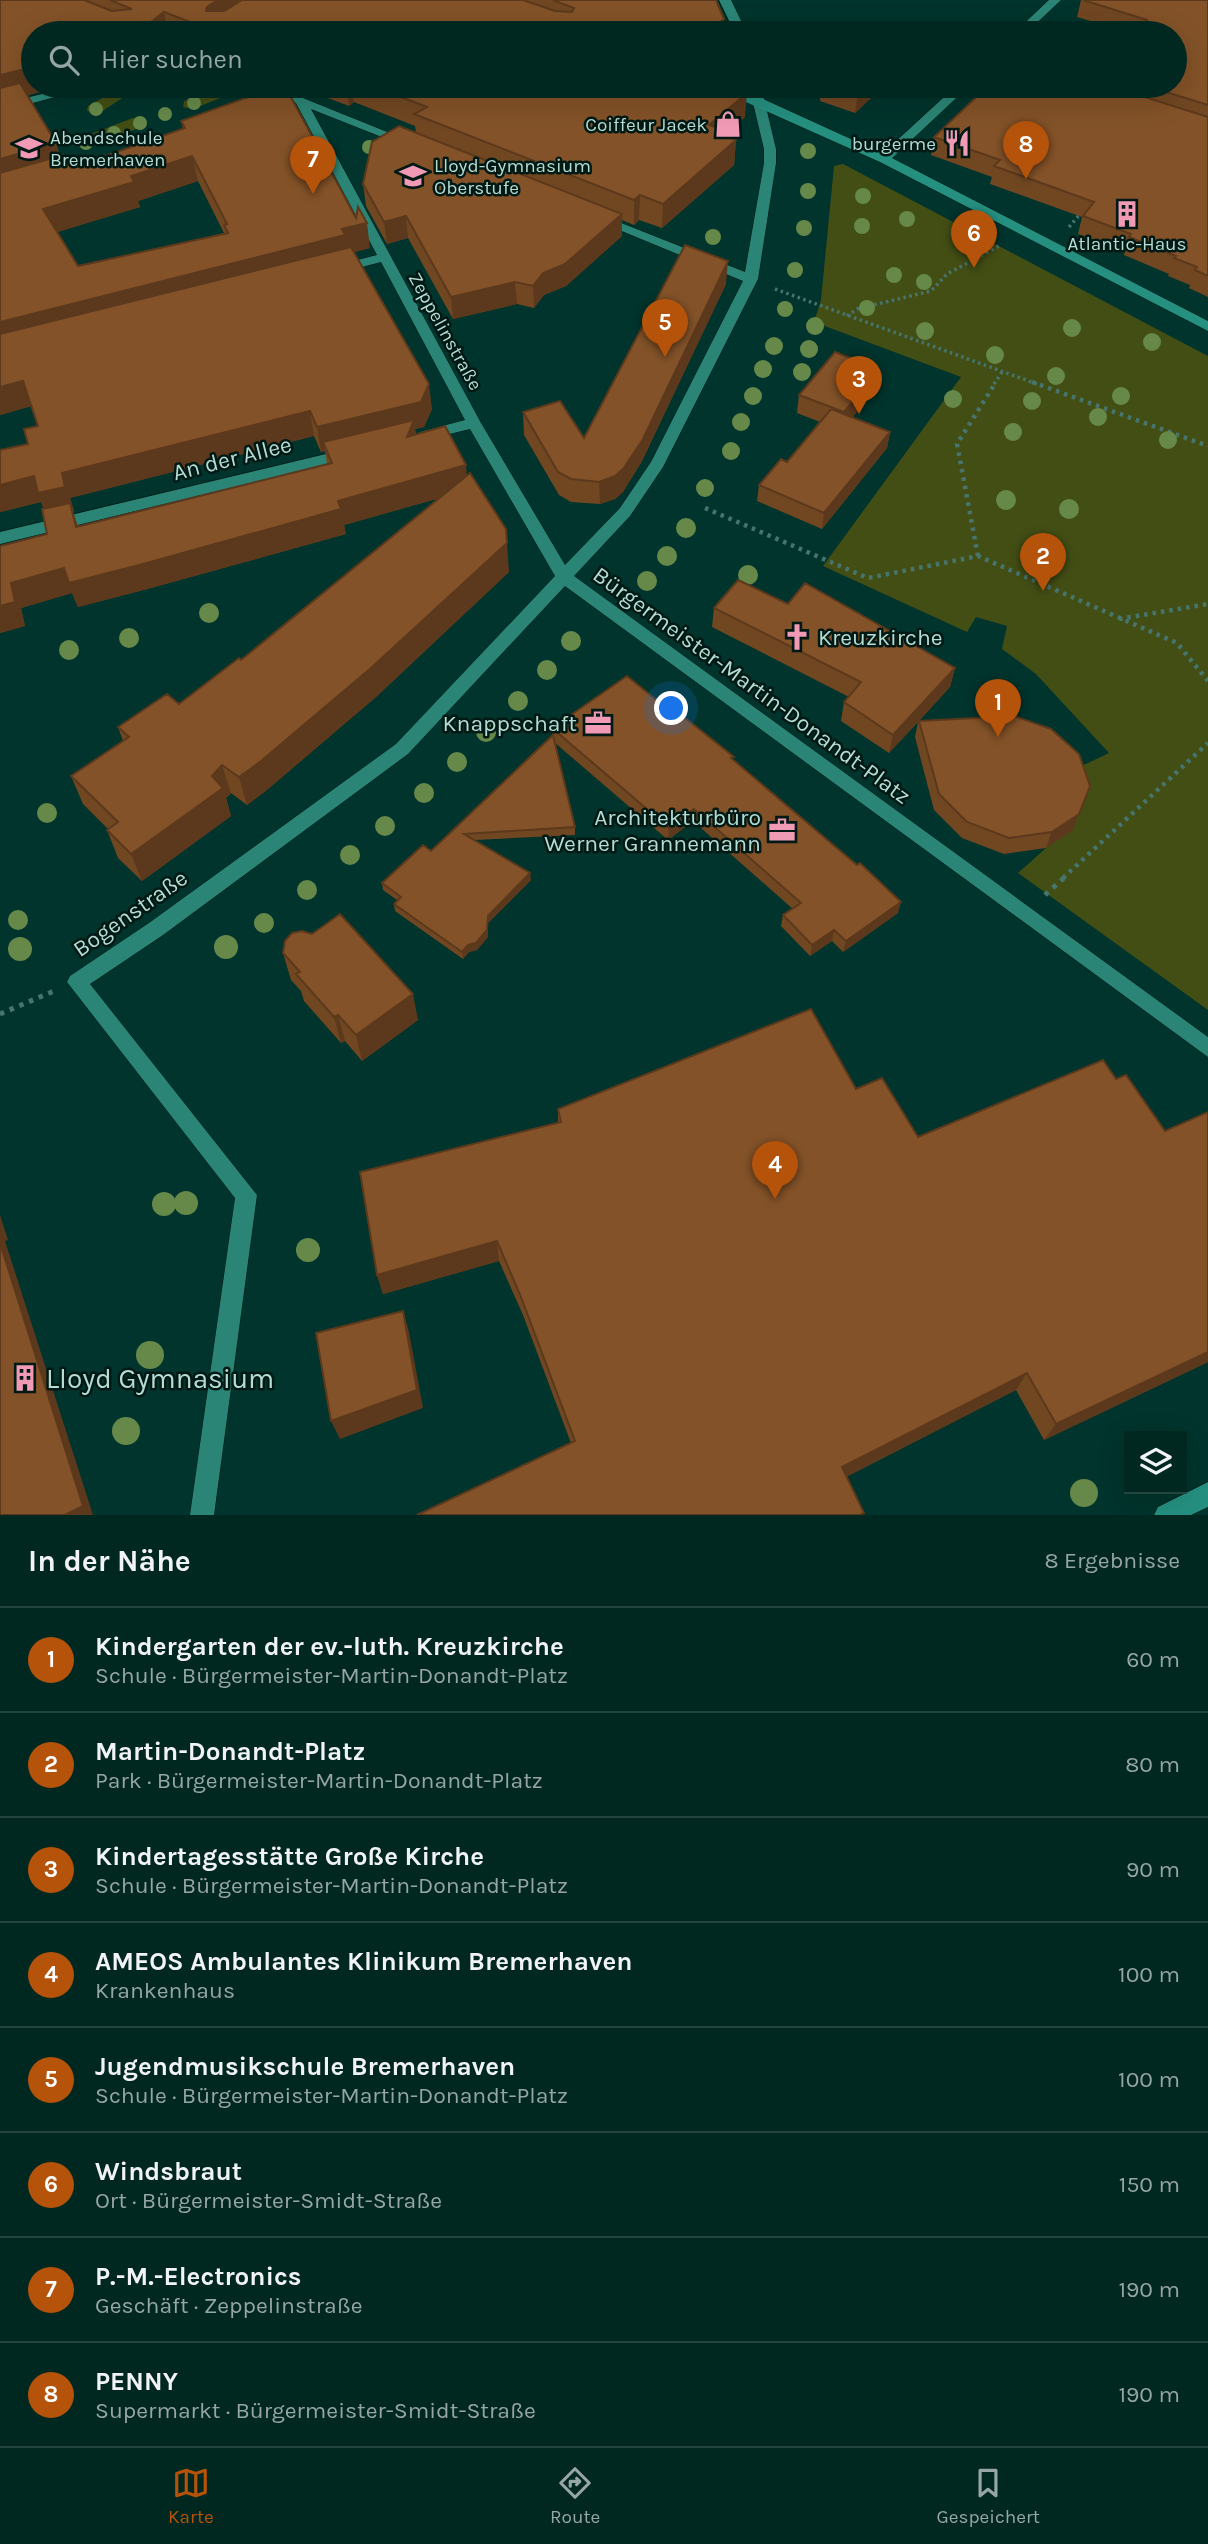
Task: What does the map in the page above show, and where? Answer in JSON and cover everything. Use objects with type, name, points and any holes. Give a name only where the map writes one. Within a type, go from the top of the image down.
[{"type":"street","points":[[725,0],[735,21]]},
{"type":"street","points":[[1033,21],[1055,0]]},
{"type":"street","points":[[0,108],[40,98]]},
{"type":"street","points":[[260,104],[293,98],[415,146]]},
{"type":"street","name":"Zeppelinstraße","points":[[293,98],[384,257],[474,423],[564,577]]},
{"type":"street","points":[[748,98],[884,159],[1208,327]]},
{"type":"street","name":"Bürgermeister-Martin-Donandt-Platz","points":[[758,98],[770,149],[770,163],[751,279],[658,463],[625,512],[564,577],[1208,1048]]},
{"type":"street","points":[[884,159],[950,98]]},
{"type":"street","points":[[1105,98],[1117,102]]},
{"type":"street","points":[[582,212],[751,279]]},
{"type":"street","points":[[331,271],[384,257]]},
{"type":"street","points":[[407,439],[474,423]]},
{"type":"street","name":"An der Allee","points":[[0,538],[366,449]]},
{"type":"street","name":"Bogenstraße","points":[[202,1515],[246,1195],[77,982],[156,929],[402,749],[564,577]]},
{"type":"street","points":[[1166,1515],[1208,1494]]},
{"type":"path","points":[[1052,246],[1087,206]]},
{"type":"path","points":[[847,316],[857,309],[931,291],[947,274],[1025,232]]},
{"type":"path","points":[[751,279],[1208,446]]},
{"type":"path","points":[[978,556],[957,444],[1002,372]]},
{"type":"path","points":[[705,508],[868,578],[978,556],[1177,643],[1208,681]]},
{"type":"path","points":[[1118,619],[1208,604]]},
{"type":"path","points":[[1024,914],[1208,743]]},
{"type":"path","points":[[0,1014],[77,982]]},
{"type":"green space","points":[[102,98],[122,98],[101,112],[87,111],[88,106]]},
{"type":"green space","points":[[192,98],[220,98],[193,109],[183,107],[184,101]]},
{"type":"green space","points":[[133,118],[144,118],[147,122],[142,127],[88,147],[73,146],[80,138]]},
{"type":"green space","points":[[843,164],[1208,356],[1208,1010],[1018,873],[1073,829],[1073,770],[1109,753],[1036,674],[1002,649],[1007,626],[976,617],[967,632],[823,566],[961,377],[814,322],[821,300],[834,166]]},
{"type":"building","points":[[0,0],[84,0],[112,11],[132,9],[110,0],[218,0],[207,7],[206,11],[224,11],[242,0],[523,0],[555,11],[572,12],[574,8],[553,0],[716,0],[724,19],[188,21],[164,12],[152,21],[21,21],[21,70],[0,75]]},
{"type":"building","points":[[1083,0],[1208,0],[1208,105],[1186,98],[1187,21],[1147,20]]},
{"type":"building","points":[[20,83],[21,98],[29,98],[56,143],[0,159],[0,88]]},
{"type":"building","points":[[245,98],[291,98],[356,218],[358,207],[367,223],[342,229],[345,235],[0,322],[0,173],[63,155],[71,168],[185,128],[181,121]],"holes":[[[192,156],[227,224],[224,225],[228,233],[78,266],[43,209],[134,182],[131,176]]]},
{"type":"building","points":[[403,98],[741,98],[709,125],[723,130],[720,134],[736,140],[663,204],[640,195],[634,200],[414,114],[427,107]]},
{"type":"building","points":[[975,98],[1148,98],[1208,117],[1208,276],[1195,270],[1197,267],[1174,258],[1176,256],[1129,237],[1131,234],[1083,216],[1094,202],[994,166],[1000,160],[934,137]]},
{"type":"building","name":"Lloyd-Gymnasium Oberstufe","points":[[399,126],[622,214],[565,264],[543,273],[533,286],[515,282],[451,297],[406,216],[384,222],[363,184],[372,142]]},
{"type":"building","points":[[685,245],[728,261],[643,439],[623,469],[615,476],[599,482],[571,479],[558,472],[523,412],[560,401],[584,438]]},
{"type":"building","points":[[351,247],[429,384],[421,402],[317,427],[310,411],[62,473],[65,487],[38,493],[34,476],[0,485],[0,450],[28,444],[24,429],[38,426],[23,381],[0,387],[0,334]]},
{"type":"building","points":[[835,352],[873,367],[861,381],[868,384],[844,412],[799,395]]},
{"type":"building","points":[[831,409],[890,432],[824,513],[759,485],[781,459],[787,462]]},
{"type":"building","points":[[414,420],[407,437],[445,426],[466,465],[338,501],[341,509],[143,564],[69,583],[64,568],[11,583],[15,602],[0,606],[0,546],[47,534],[42,509],[70,503],[76,527],[332,463],[323,442]]},
{"type":"building","points":[[470,473],[506,529],[507,543],[371,668],[261,761],[239,777],[222,765],[212,776],[223,788],[131,854],[107,830],[118,822],[71,776],[129,737],[118,727],[167,694],[179,704],[239,658],[241,660]]},
{"type":"building","points":[[738,580],[788,604],[805,583],[955,668],[893,735],[844,702],[861,682],[714,608]]},
{"type":"building","points":[[627,676],[675,715],[679,713],[734,757],[731,758],[857,865],[860,863],[901,902],[846,941],[834,930],[812,945],[783,915],[801,903],[694,809],[669,828],[552,728]]},
{"type":"building","points":[[1014,716],[1051,729],[1079,754],[1090,786],[1079,814],[1052,832],[1009,838],[967,822],[939,794],[919,721]]},
{"type":"building","points":[[553,735],[575,827],[464,834],[530,873],[488,916],[487,930],[476,943],[468,945],[462,952],[394,904],[401,897],[382,883],[423,845],[431,851]]},
{"type":"building","points":[[340,914],[413,994],[356,1035],[338,1015],[334,1017],[296,974],[300,972],[283,953],[285,941],[292,933],[302,931],[312,934]]},
{"type":"building","points":[[811,1009],[856,1089],[882,1078],[918,1137],[1103,1060],[1116,1079],[1126,1075],[1165,1131],[1208,1112],[1208,1352],[1056,1424],[1027,1373],[842,1467],[864,1513],[860,1515],[417,1515],[575,1441],[497,1241],[377,1275],[360,1172],[561,1122],[558,1109]]},
{"type":"building","name":"Lloyd Gymnasium","points":[[0,1243],[83,1506],[65,1515],[0,1515]]},
{"type":"building","points":[[403,1311],[417,1390],[331,1421],[316,1333]]},
{"type":"place","name":"Coiffeur Jacek","points":[[728,124]]},
{"type":"place","name":"burgerme","points":[[957,143]]},
{"type":"place","name":"Abendschule Bremerhaven","points":[[29,148]]},
{"type":"place","name":"Lloyd-Gymnasium Oberstufe","points":[[413,176]]},
{"type":"place","name":"PENNY","points":[[1026,179]]},
{"type":"place","name":"P.-M.-Electronics","points":[[313,194]]},
{"type":"place","name":"Atlantic-Haus","points":[[1127,214]]},
{"type":"place","name":"Windsbraut","points":[[974,268]]},
{"type":"place","name":"Jugendmusikschule Bremerhaven","points":[[665,357]]},
{"type":"place","name":"Kindertagesstätte Große Kirche","points":[[859,414]]},
{"type":"place","name":"Martin-Donandt-Platz","points":[[1043,591]]},
{"type":"place","name":"Kreuzkirche","points":[[797,637]]},
{"type":"place","name":"Knappschaft","points":[[598,723]]},
{"type":"place","name":"Kindergarten der ev.-luth. Kreuzkirche","points":[[998,737]]},
{"type":"place","name":"Architekturbüro Werner Grannemann","points":[[782,830]]},
{"type":"place","name":"AMEOS Ambulantes Klinikum Bremerhaven","points":[[775,1199]]},
{"type":"place","name":"Lloyd Gymnasium","points":[[25,1378]]}]
